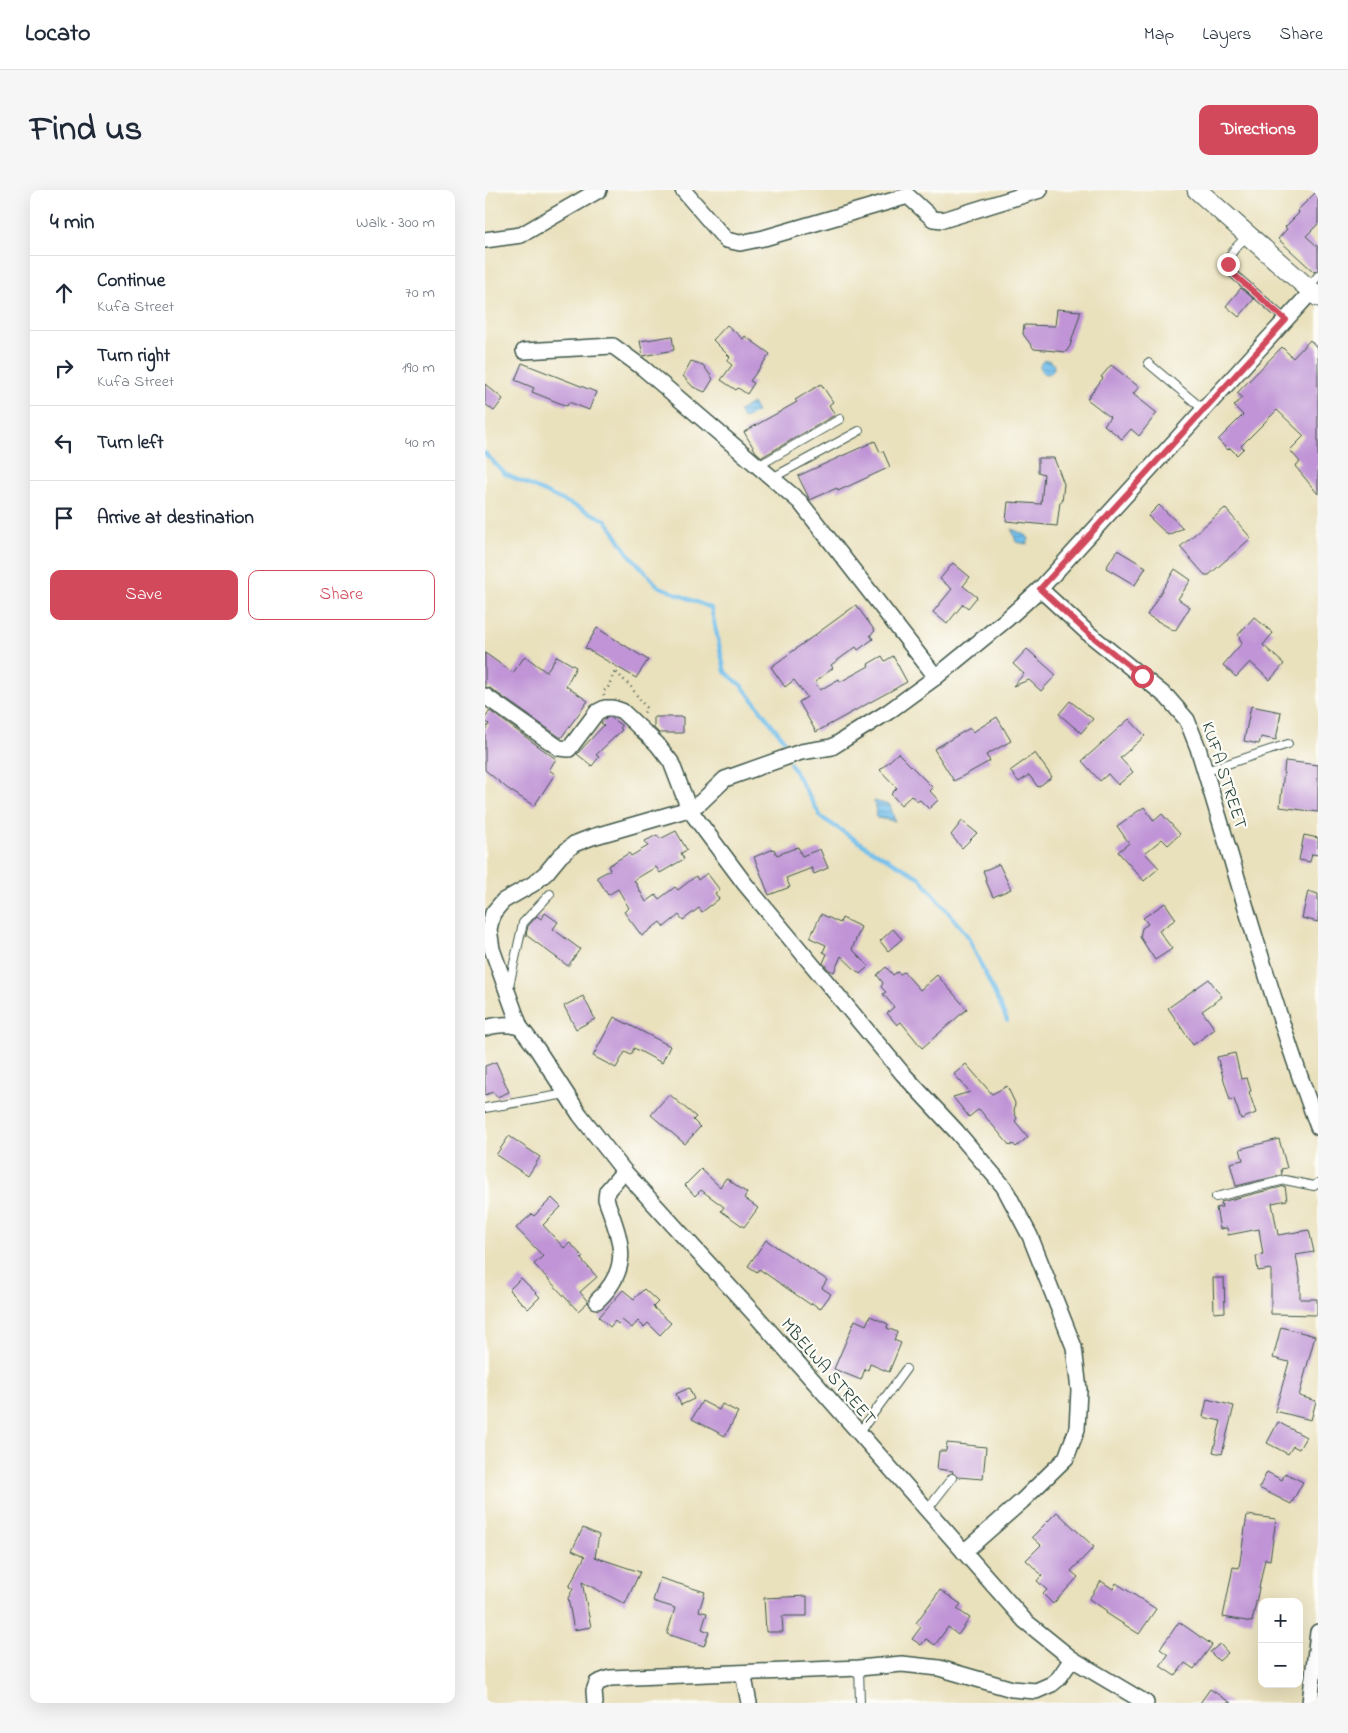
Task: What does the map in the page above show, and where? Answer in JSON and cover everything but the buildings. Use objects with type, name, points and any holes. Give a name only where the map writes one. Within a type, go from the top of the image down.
[{"type":"street","points":[[485,240],[521,235],[599,190]]},
{"type":"street","points":[[683,190],[726,240],[740,243],[764,238],[908,193],[933,219],[943,220],[1040,190]]},
{"type":"street","points":[[689,809],[701,802],[725,778],[801,752],[832,747],[888,712],[936,677],[1007,619],[1040,589],[1314,288],[1247,236],[1197,190]]},
{"type":"street","points":[[524,351],[613,346],[643,368],[772,478],[805,509],[936,677]]},
{"type":"street","name":"KUFA STREET","points":[[1040,589],[1088,633],[1167,697],[1187,720],[1198,748],[1259,953],[1301,1083],[1317,1124]]},
{"type":"street","points":[[485,696],[564,750],[569,749],[597,712],[605,708],[621,711],[638,726],[657,744],[671,762],[689,809],[745,884],[903,1074],[957,1132],[1004,1187],[1030,1236],[1074,1346],[1079,1390],[1077,1429],[1066,1458],[1022,1501],[964,1552]]},
{"type":"street","name":"MBELWA STREET","points":[[689,809],[592,836],[574,844],[559,856],[546,873],[533,884],[503,901],[493,913],[489,929],[492,949],[520,1027],[537,1049],[565,1094],[624,1171],[758,1318],[1025,1620],[1072,1659],[1140,1702]]},
{"type":"street","points":[[485,1028],[507,1024],[520,1027]]},
{"type":"street","points":[[597,1301],[617,1274],[621,1261],[621,1245],[607,1199],[607,1191],[624,1171]]},
{"type":"street","points":[[1310,1703],[1318,1632]]},
{"type":"street","points":[[595,1703],[594,1691],[597,1683],[610,1678],[859,1668],[902,1664],[939,1668],[1012,1689],[1036,1691],[1059,1678],[1072,1659]]},
{"type":"street","points":[[743,1673],[749,1703]]},
{"type":"lane","points":[[1247,236],[1228,257],[1230,271],[1286,320]]},
{"type":"lane","points":[[1148,363],[1204,410]]},
{"type":"lane","points":[[758,466],[840,419]]},
{"type":"lane","points":[[772,478],[859,431]]},
{"type":"lane","points":[[1205,771],[1289,744]]},
{"type":"lane","points":[[507,993],[523,923],[550,894]]},
{"type":"lane","points":[[485,1108],[565,1094]]},
{"type":"lane","points":[[1215,1197],[1285,1180],[1315,1186],[1318,1183]]},
{"type":"lane","points":[[859,1433],[906,1369]]},
{"type":"lane","points":[[927,1510],[952,1478]]},
{"type":"lane","points":[[859,1668],[860,1703]]},
{"type":"path","points":[[605,708],[603,692],[608,687],[615,671],[631,687],[646,708],[638,726]]},
{"type":"water","points":[[1047,360],[1052,362],[1054,367],[1052,372],[1047,374],[1042,372],[1040,367],[1042,362]]},
{"type":"water","points":[[752,403],[757,412],[743,419],[739,411]]},
{"type":"water","points":[[1012,529],[1026,535],[1029,539],[1027,544],[1016,542]]},
{"type":"water","points":[[874,801],[890,805],[895,821],[877,818]]},
{"type":"waterway","points":[[485,453],[505,474],[606,520],[627,552],[658,586],[711,608],[725,672],[742,686],[784,740]]},
{"type":"waterway","points":[[790,763],[821,817],[868,848],[919,877],[967,935],[1007,1020]]},
{"type":"route","points":[[1142,676],[1088,633],[1040,589],[1286,320],[1230,271],[1228,264]]}]
